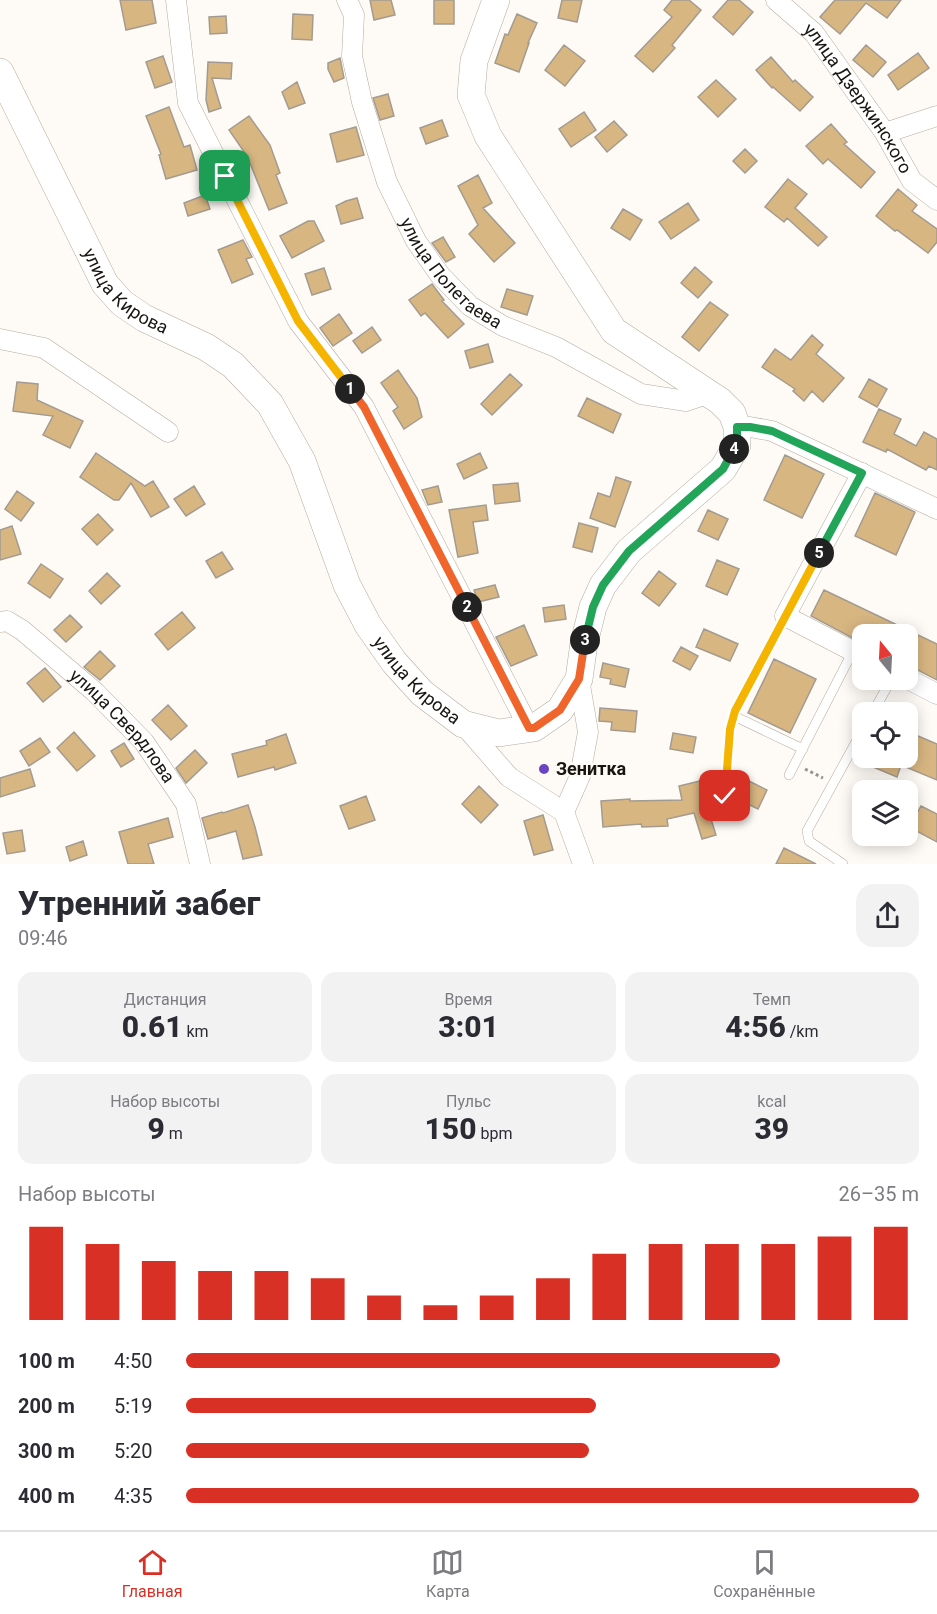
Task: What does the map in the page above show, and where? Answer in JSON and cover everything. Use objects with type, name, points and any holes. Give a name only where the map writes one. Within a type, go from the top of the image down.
[{"type":"main road","points":[[496,0],[474,61],[471,95],[488,136],[614,331],[710,393],[732,413],[737,427]]},
{"type":"main road","name":"улица Кирова","points":[[0,72],[105,284],[122,303],[144,318],[206,347],[233,365],[270,404],[302,461],[347,585],[368,625],[394,662],[422,693],[462,724],[499,733],[534,728],[560,710],[579,679],[584,643],[593,607],[603,585],[629,551],[723,469],[737,445],[737,427]]},
{"type":"street","points":[[176,0],[188,103],[298,321],[364,407],[529,728]]},
{"type":"street","name":"улица Полетаева","points":[[347,0],[354,15],[352,56],[359,91],[387,182],[416,241],[440,275],[470,306],[503,326],[556,347],[641,394],[686,401],[710,393]]},
{"type":"street","name":"улица Дзержинского","points":[[776,0],[814,33],[885,133],[912,181],[937,200]]},
{"type":"street","points":[[885,133],[937,116]]},
{"type":"street","points":[[0,339],[44,348],[168,432]]},
{"type":"street","points":[[737,427],[772,431],[937,508]]},
{"type":"street","points":[[852,651],[785,616],[862,473]]},
{"type":"street","name":"улица Свердлова","points":[[0,622],[7,621],[22,630],[95,692],[144,742],[186,804],[200,864]]},
{"type":"street","points":[[564,812],[580,776],[588,732],[579,679]]},
{"type":"street","points":[[918,684],[937,694]]},
{"type":"street","points":[[462,724],[509,777],[564,812],[583,864]]},
{"type":"lane","points":[[725,796],[730,729],[734,716],[785,616]]},
{"type":"lane","points":[[789,775],[852,664]]},
{"type":"lane","points":[[734,716],[803,749]]},
{"type":"lane","points":[[843,864],[809,841],[807,831],[852,749]]},
{"type":"path","points":[[795,764],[833,783]]},
{"type":"building","points":[[120,0],[152,0],[156,23],[126,30]]},
{"type":"building","points":[[370,0],[391,0],[395,15],[374,20]]},
{"type":"building","points":[[434,0],[454,0],[454,24],[434,24]]},
{"type":"building","points":[[562,0],[582,0],[577,22],[558,18]]},
{"type":"building","points":[[672,0],[689,0],[701,10],[672,45],[675,48],[653,72],[635,56],[672,17],[664,10]]},
{"type":"building","points":[[728,0],[739,0],[753,12],[733,35],[713,17]]},
{"type":"building","points":[[835,0],[901,0],[887,18],[866,3],[840,34],[820,17]]},
{"type":"building","points":[[293,14],[313,15],[312,40],[292,39]]},
{"type":"building","points":[[517,14],[537,23],[519,72],[495,63],[505,34],[508,35]]},
{"type":"building","points":[[226,16],[227,33],[210,34],[209,17]]},
{"type":"building","points":[[564,45],[585,61],[565,86],[545,70]]},
{"type":"building","points":[[866,45],[886,62],[873,77],[853,60]]},
{"type":"building","points":[[918,53],[929,68],[898,90],[888,75]]},
{"type":"building","points":[[163,56],[172,82],[155,88],[146,62]]},
{"type":"building","points":[[771,57],[793,82],[795,80],[813,97],[800,111],[772,88],[756,70]]},
{"type":"building","points":[[340,58],[344,78],[334,82],[328,69],[328,63]]},
{"type":"building","points":[[208,62],[232,63],[231,79],[212,78],[221,108],[209,112],[206,100]]},
{"type":"building","points":[[716,80],[736,99],[718,117],[698,97]]},
{"type":"building","points":[[297,82],[305,103],[289,109],[282,92]]},
{"type":"building","points":[[388,94],[394,116],[380,120],[373,98]]},
{"type":"building","points":[[169,107],[184,147],[190,145],[197,170],[166,179],[159,155],[161,154],[146,116]]},
{"type":"building","points":[[584,112],[596,130],[571,147],[559,129]]},
{"type":"building","points":[[249,116],[270,145],[280,173],[276,175],[287,203],[269,210],[247,156],[229,130]]},
{"type":"building","points":[[442,120],[448,136],[426,144],[420,128]]},
{"type":"building","points":[[614,121],[627,135],[607,152],[595,137]]},
{"type":"building","points":[[831,124],[847,142],[844,144],[875,172],[861,188],[828,159],[823,164],[806,146]]},
{"type":"building","points":[[356,127],[364,155],[337,162],[330,134]]},
{"type":"building","points":[[745,149],[757,161],[745,173],[733,161]]},
{"type":"building","points":[[478,175],[492,203],[483,208],[515,243],[494,262],[469,234],[478,225],[458,186]]},
{"type":"building","points":[[788,179],[807,194],[795,208],[827,237],[818,246],[787,218],[784,222],[765,207]]},
{"type":"building","points":[[898,189],[917,205],[912,211],[937,229],[937,242],[928,253],[876,216]]},
{"type":"building","points":[[205,195],[210,209],[188,216],[184,203]]},
{"type":"building","points":[[357,198],[363,218],[341,224],[336,206]]},
{"type":"building","points":[[688,203],[699,220],[671,239],[659,222]]},
{"type":"building","points":[[623,209],[642,220],[630,240],[611,228]]},
{"type":"building","points":[[308,221],[314,221],[324,241],[292,258],[280,236]]},
{"type":"building","points":[[443,237],[455,257],[446,262],[432,243]]},
{"type":"building","points":[[243,240],[252,257],[246,259],[253,274],[232,283],[218,250]]},
{"type":"building","points":[[695,267],[712,282],[698,298],[681,283]]},
{"type":"building","points":[[324,268],[331,289],[312,295],[305,274]]},
{"type":"building","points":[[432,284],[444,300],[442,301],[464,324],[448,338],[425,313],[421,316],[409,300]]},
{"type":"building","points":[[507,289],[533,296],[527,315],[501,307]]},
{"type":"building","points":[[710,302],[728,315],[699,351],[682,337]]},
{"type":"building","points":[[339,314],[352,333],[333,346],[320,328]]},
{"type":"building","points":[[372,327],[381,340],[362,353],[353,341]]},
{"type":"building","points":[[812,335],[823,345],[816,354],[844,378],[823,402],[812,391],[804,401],[793,391],[795,389],[762,367],[775,349],[791,360]]},
{"type":"building","points":[[488,344],[493,362],[470,368],[465,351]]},
{"type":"building","points":[[398,370],[417,398],[422,417],[404,429],[393,411],[398,407],[381,383]]},
{"type":"building","points":[[510,374],[522,385],[492,415],[481,404]]},
{"type":"building","points":[[869,379],[887,389],[877,407],[859,397]]},
{"type":"building","points":[[17,382],[38,384],[37,400],[83,421],[70,448],[43,435],[53,416],[13,411]]},
{"type":"building","points":[[587,398],[621,414],[613,433],[578,416]]},
{"type":"building","points":[[879,409],[901,419],[894,434],[916,446],[924,432],[937,439],[937,470],[929,466],[926,470],[887,449],[886,452],[863,442]]},
{"type":"building","points":[[96,453],[145,486],[153,481],[169,507],[151,517],[131,483],[119,500],[114,500],[80,477]]},
{"type":"building","points":[[480,453],[487,468],[464,479],[457,464]]},
{"type":"building","points":[[785,455],[824,474],[802,518],[764,500]]},
{"type":"building","points":[[616,477],[631,482],[615,527],[590,518],[598,493],[610,497]]},
{"type":"building","points":[[518,483],[520,501],[495,504],[493,485]]},
{"type":"building","points":[[194,486],[205,504],[186,516],[174,499]]},
{"type":"building","points":[[438,486],[442,502],[428,505],[422,490]]},
{"type":"building","points":[[17,491],[34,503],[21,521],[5,509]]},
{"type":"building","points":[[875,493],[915,512],[896,555],[855,536]]},
{"type":"building","points":[[486,505],[488,520],[473,522],[478,553],[458,557],[449,510]]},
{"type":"building","points":[[708,510],[728,519],[718,540],[698,531]]},
{"type":"building","points":[[98,514],[113,530],[97,545],[82,529]]},
{"type":"building","points":[[579,523],[598,528],[592,552],[573,547]]},
{"type":"building","points":[[12,526],[21,554],[0,560],[0,530]]},
{"type":"building","points":[[222,552],[233,569],[216,578],[206,561]]},
{"type":"building","points":[[717,560],[739,569],[727,595],[706,586]]},
{"type":"building","points":[[41,564],[63,579],[50,598],[28,583]]},
{"type":"building","points":[[659,571],[676,584],[659,606],[642,593]]},
{"type":"building","points":[[107,573],[120,586],[101,604],[89,591]]},
{"type":"building","points":[[495,585],[499,597],[478,602],[474,590]]},
{"type":"building","points":[[824,590],[895,624],[852,624],[852,638],[811,616]]},
{"type":"building","points":[[564,605],[566,619],[545,622],[543,608]]},
{"type":"building","points":[[182,612],[195,628],[168,650],[155,634]]},
{"type":"building","points":[[70,615],[82,627],[66,642],[54,630]]},
{"type":"building","points":[[524,625],[537,655],[511,666],[496,637]]},
{"type":"building","points":[[704,629],[738,644],[730,661],[696,647]]},
{"type":"building","points":[[918,635],[937,644],[937,680],[918,670]]},
{"type":"building","points":[[681,647],[698,656],[690,670],[673,661]]},
{"type":"building","points":[[100,651],[115,666],[100,680],[84,667]]},
{"type":"building","points":[[774,659],[816,679],[790,733],[748,713]]},
{"type":"building","points":[[603,663],[629,669],[625,687],[610,684],[611,679],[600,677]]},
{"type":"building","points":[[45,668],[61,687],[43,702],[27,683]]},
{"type":"building","points":[[168,705],[187,726],[171,740],[152,720]]},
{"type":"building","points":[[600,708],[637,711],[635,732],[611,730],[612,722],[599,721]]},
{"type":"building","points":[[74,732],[95,756],[77,771],[57,748]]},
{"type":"building","points":[[673,733],[696,737],[693,753],[670,749]]},
{"type":"building","points":[[286,734],[296,763],[275,770],[274,767],[238,777],[232,754],[267,745],[266,741]]},
{"type":"building","points":[[918,736],[937,744],[937,780],[908,768],[918,768]]},
{"type":"building","points":[[40,738],[50,752],[29,766],[20,751]]},
{"type":"building","points":[[124,743],[134,759],[121,767],[111,751]]},
{"type":"building","points":[[195,750],[207,763],[186,783],[176,768]]},
{"type":"building","points":[[876,768],[900,768],[897,777]]},
{"type":"building","points":[[30,769],[35,786],[0,797],[0,778]]},
{"type":"building","points":[[700,781],[707,817],[710,816],[716,835],[702,839],[694,813],[667,819],[668,826],[642,827],[641,824],[603,827],[601,801],[682,800],[679,786]]},
{"type":"building","points":[[749,781],[767,790],[758,809],[739,800]]},
{"type":"building","points":[[479,786],[498,805],[481,823],[462,804]]},
{"type":"building","points":[[366,796],[375,820],[349,829],[340,806]]},
{"type":"building","points":[[248,805],[262,855],[243,859],[236,831],[208,839],[202,818]]},
{"type":"building","points":[[921,806],[937,814],[937,842],[918,832],[918,811]]},
{"type":"building","points":[[543,815],[553,850],[534,855],[524,821]]},
{"type":"building","points":[[168,818],[173,837],[148,844],[154,864],[128,864],[119,832]]},
{"type":"building","points":[[22,830],[25,851],[7,854],[3,833]]},
{"type":"building","points":[[83,841],[87,855],[70,861],[66,847]]},
{"type":"building","points":[[784,848],[816,864],[776,864]]},
{"type":"place","name":"Зенитка","points":[[544,769]]},
{"type":"route","points":[[225,176],[298,321],[364,407],[529,728],[534,728],[560,710],[579,679],[584,643],[593,607],[603,585],[629,551],[723,469],[737,445],[737,427],[772,431],[862,473],[735,711],[730,729],[725,796]]}]
